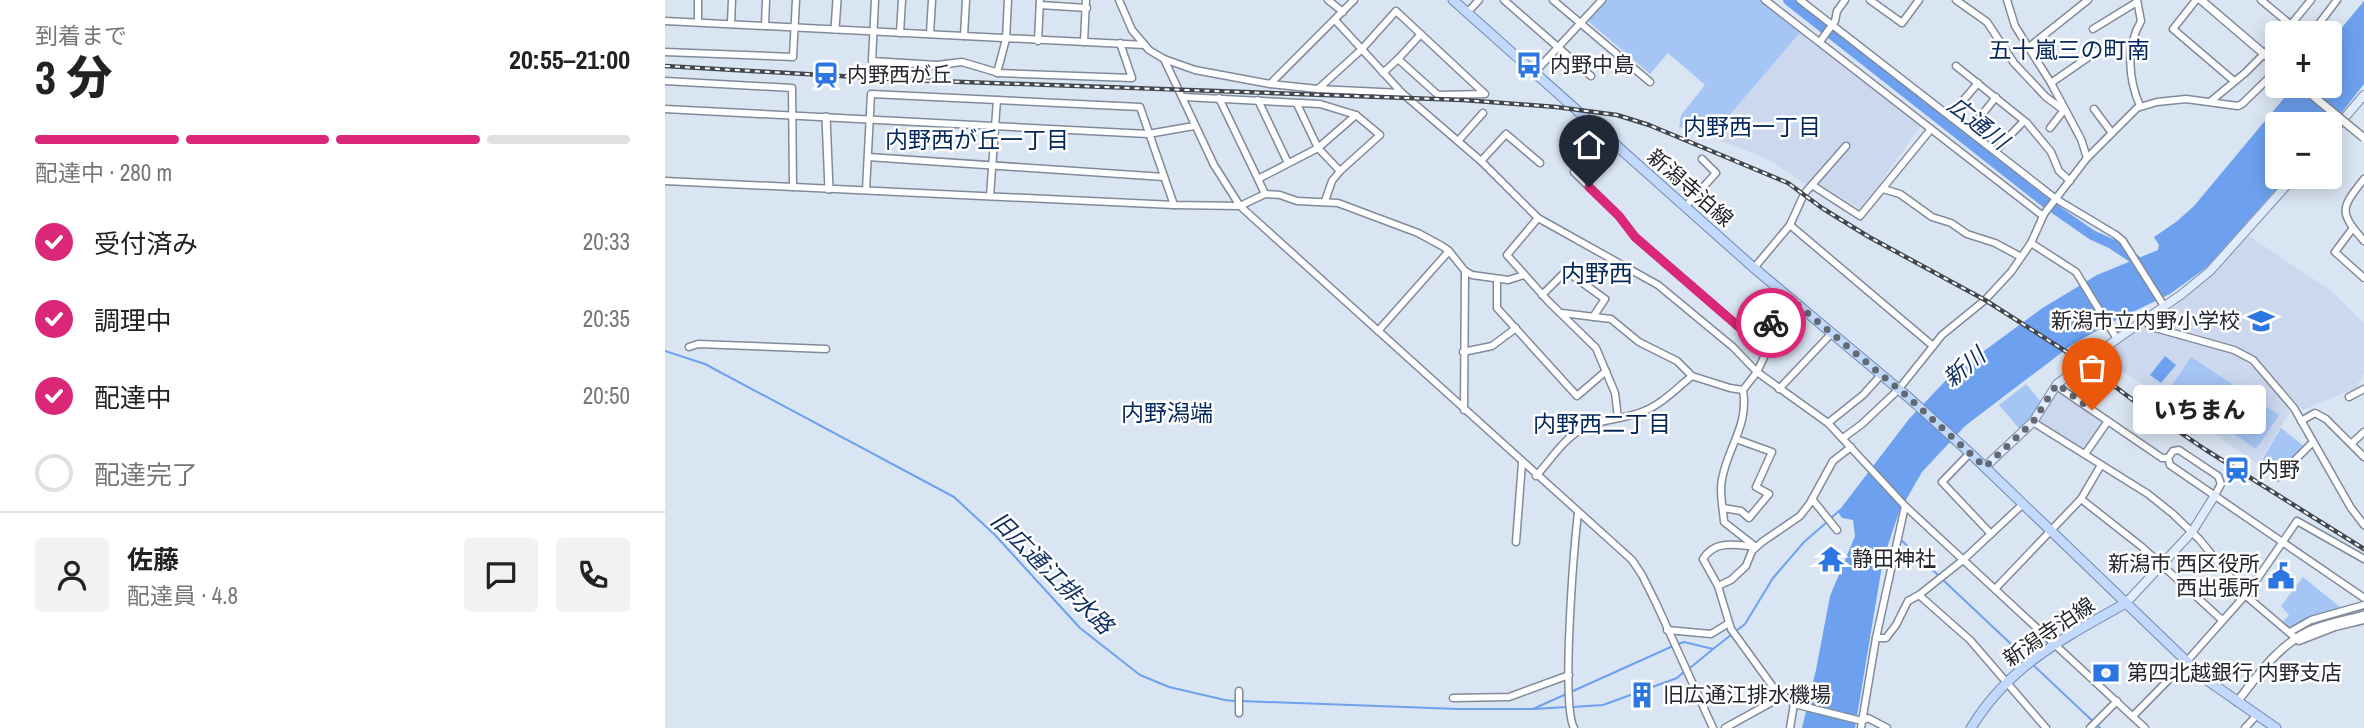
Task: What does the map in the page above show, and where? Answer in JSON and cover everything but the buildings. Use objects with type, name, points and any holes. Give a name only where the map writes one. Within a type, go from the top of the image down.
[{"type":"main road","name":"新潟寺泊線","points":[[1453,0],[1754,268],[1908,397],[1970,453]]},
{"type":"main road","points":[[2342,121],[2364,95]]},
{"type":"main road","points":[[1985,467],[2033,422],[2057,384],[2210,271],[2283,189]]},
{"type":"main road","points":[[1970,453],[2204,678],[2276,728]]},
{"type":"main road","points":[[2126,603],[2192,532],[2215,495]]},
{"type":"main road","name":"新潟寺泊線","points":[[1971,728],[2006,681],[2022,666],[2055,643],[2126,603]]},
{"type":"street","points":[[698,0],[698,22]]},
{"type":"street","points":[[731,24],[732,0]]},
{"type":"street","points":[[765,26],[766,0]]},
{"type":"street","points":[[665,52],[793,57],[796,0]]},
{"type":"street","points":[[835,29],[837,0]]},
{"type":"street","points":[[874,0],[872,61],[937,65],[963,62],[997,73],[1132,78],[1119,43]]},
{"type":"street","points":[[900,33],[902,0]]},
{"type":"street","points":[[930,34],[932,0]]},
{"type":"street","points":[[964,36],[966,0]]},
{"type":"street","points":[[997,73],[1006,39],[1008,0]]},
{"type":"street","points":[[1084,42],[1086,0]]},
{"type":"street","points":[[1119,0],[1132,30],[1145,45],[1164,59],[1195,70],[1270,84],[1402,93]]},
{"type":"street","points":[[1328,0],[1343,12]]},
{"type":"street","points":[[1270,84],[1354,0]]},
{"type":"street","points":[[1467,13],[1479,0]]},
{"type":"street","points":[[1504,0],[1591,76]]},
{"type":"street","points":[[1553,0],[1650,82]]},
{"type":"street","points":[[1535,72],[1602,0]]},
{"type":"street","points":[[1765,0],[2043,215]]},
{"type":"street","points":[[1800,0],[1995,150],[2055,200],[2116,234],[2164,306]]},
{"type":"street","points":[[1822,39],[1833,25],[1837,11],[1845,0]]},
{"type":"street","points":[[1870,0],[1902,23],[1917,1]]},
{"type":"street","points":[[1956,0],[1987,22],[2014,63],[2046,97],[2064,110]]},
{"type":"street","points":[[2007,0],[2015,26],[2051,83],[2081,139],[2087,158]]},
{"type":"street","points":[[2029,47],[2088,0]]},
{"type":"street","points":[[2234,81],[2173,29],[2199,0],[2265,55]]},
{"type":"street","points":[[2261,0],[2286,21]]},
{"type":"street","points":[[2294,21],[2311,0]]},
{"type":"street","points":[[2321,21],[2337,0]]},
{"type":"street","points":[[2093,29],[2137,1],[2141,21],[2132,36],[2131,78],[2140,106]]},
{"type":"street","points":[[1038,41],[1040,3],[1087,8]]},
{"type":"street","points":[[1318,89],[1361,50],[1396,11],[1485,94],[1438,94],[1398,59]]},
{"type":"street","points":[[665,20],[1145,45]]},
{"type":"street","points":[[1335,20],[1402,93],[1481,161],[1538,218],[1658,285],[1733,347],[1757,372],[1828,424],[1905,506],[2145,728]]},
{"type":"street","points":[[1383,74],[1421,34]]},
{"type":"street","points":[[2051,83],[2100,49]]},
{"type":"street","points":[[2211,101],[2265,57]]},
{"type":"street","points":[[1164,59],[1214,165],[1240,206],[1632,560],[1642,575],[1713,728]]},
{"type":"street","points":[[1957,66],[2024,121],[2051,152],[2059,171],[2070,181]]},
{"type":"street","points":[[1843,438],[1899,390],[1933,346],[1985,300],[2011,272],[2031,243],[2043,215],[2087,158],[2140,106],[2176,100],[2242,104],[2265,80]]},
{"type":"street","points":[[665,81],[792,88],[793,187]]},
{"type":"street","points":[[1949,116],[1978,83]]},
{"type":"street","points":[[866,190],[871,94],[997,100],[1140,107],[1174,205]]},
{"type":"street","points":[[1184,97],[1320,104],[1356,115],[1380,135],[1340,171],[1332,181],[1325,201]]},
{"type":"street","points":[[1219,97],[1265,194]]},
{"type":"street","points":[[1969,131],[1996,97]]},
{"type":"street","points":[[2316,98],[2364,138]]},
{"type":"street","points":[[989,196],[997,100]]},
{"type":"street","points":[[1258,100],[1288,163]]},
{"type":"street","points":[[1297,104],[1318,148],[1340,171]]},
{"type":"street","points":[[665,109],[1149,134],[1194,126]]},
{"type":"street","points":[[2094,109],[2112,133]]},
{"type":"street","points":[[2050,128],[2064,110]]},
{"type":"street","points":[[1458,141],[1483,113]]},
{"type":"street","points":[[1258,179],[1318,148],[1356,115]]},
{"type":"street","points":[[826,117],[829,189]]},
{"type":"street","points":[[1995,150],[2024,121]]},
{"type":"street","points":[[1812,185],[1860,216],[1931,129]]},
{"type":"street","points":[[1481,161],[1506,134],[1540,163]]},
{"type":"street","points":[[1754,268],[1790,225],[1804,194],[1846,146]]},
{"type":"street","points":[[867,157],[1164,177]]},
{"type":"street","points":[[1685,207],[1716,173],[1702,159]]},
{"type":"street","points":[[1574,172],[1619,216],[1635,237],[1761,346],[1765,355],[1744,390],[1746,407],[1722,478],[1720,500],[1724,522],[1756,547]]},
{"type":"street","points":[[2364,178],[2345,209],[2347,221],[2364,241]]},
{"type":"street","points":[[665,181],[1174,205],[1240,206],[1265,194],[1280,195],[1297,201],[1338,203],[1418,233],[1449,251],[1465,271],[1472,275],[1507,280],[1524,275]]},
{"type":"street","points":[[1883,189],[1900,194],[1932,217],[1951,223],[1967,234],[2004,247],[2021,257]]},
{"type":"street","points":[[1538,218],[1507,256],[1596,348],[1615,393],[1618,418]]},
{"type":"street","points":[[1790,225],[1933,346]]},
{"type":"street","points":[[2353,228],[2335,252],[2364,278]]},
{"type":"street","points":[[2031,243],[2075,272],[2117,339]]},
{"type":"street","points":[[1378,331],[1449,251]]},
{"type":"street","points":[[1464,410],[1465,271]]},
{"type":"street","points":[[1542,295],[1566,271],[1605,299],[1593,317]]},
{"type":"street","points":[[1497,279],[1497,308],[1577,396],[1606,371]]},
{"type":"street","points":[[1761,346],[1763,333],[1793,301]]},
{"type":"street","points":[[1560,313],[1611,319],[1639,342],[1677,361],[1692,376],[1744,390]]},
{"type":"street","points":[[2143,320],[2152,327],[2234,350],[2253,360],[2294,408],[2351,508],[2364,525]]},
{"type":"street","points":[[1464,352],[1492,346],[1516,328]]},
{"type":"street","points":[[1779,389],[1831,334]]},
{"type":"street","points":[[689,347],[698,344],[826,349]]},
{"type":"street","points":[[1536,476],[1565,442],[1580,430],[1652,408],[1692,376]]},
{"type":"street","points":[[1828,424],[1881,376]]},
{"type":"street","points":[[2057,384],[2162,458],[2168,458]]},
{"type":"street","points":[[2349,397],[2364,389]]},
{"type":"street","points":[[2301,421],[2315,413],[2326,419],[2364,457]]},
{"type":"street","points":[[2085,454],[2108,421]]},
{"type":"street","points":[[2033,422],[2148,494],[2192,532],[2245,595],[2296,635]]},
{"type":"street","points":[[2352,443],[2364,432]]},
{"type":"street","points":[[1723,508],[1741,511],[1749,518],[1769,494],[1756,487],[1772,452],[1736,439]]},
{"type":"street","points":[[2278,477],[2313,443]]},
{"type":"street","points":[[1718,586],[1731,580],[1746,566],[1756,547],[1800,516],[1833,461],[1851,447]]},
{"type":"street","points":[[2168,458],[2173,451],[2179,450],[2218,476],[2221,484],[2215,495]]},
{"type":"street","points":[[1970,453],[1942,482],[1991,534]]},
{"type":"street","points":[[2168,458],[2170,465],[2364,598]]},
{"type":"street","points":[[1516,542],[1522,463]]},
{"type":"street","points":[[1995,589],[2081,499],[2101,465]]},
{"type":"street","points":[[1812,499],[1837,530]]},
{"type":"street","points":[[2081,499],[2162,564],[2222,620]]},
{"type":"street","points":[[1876,638],[1886,638],[1908,601],[1963,560],[2023,504]]},
{"type":"street","points":[[1861,724],[1876,638],[1905,506]]},
{"type":"street","points":[[1574,728],[1569,719],[1569,677],[1574,544],[1579,513]]},
{"type":"street","points":[[2133,716],[2187,661],[2245,595],[2295,523],[2299,521],[2364,559]]},
{"type":"street","points":[[1756,547],[1724,544],[1706,554],[1703,559],[1718,586],[1730,626],[1773,687],[1783,696],[1794,704],[1861,724]]},
{"type":"street","points":[[1919,595],[1970,640],[2046,728]]},
{"type":"street","points":[[2237,702],[2279,652],[2311,620],[2364,605]]},
{"type":"street","points":[[2296,635],[2323,625],[2364,617]]},
{"type":"street","points":[[1667,629],[1711,634],[1730,626]]},
{"type":"street","points":[[1453,698],[1509,698],[1569,677]]},
{"type":"street","points":[[1239,691],[1239,713]]},
{"type":"street","points":[[1725,728],[1783,696]]},
{"type":"street","points":[[2090,728],[2117,701]]},
{"type":"street","points":[[1790,728],[1794,704]]},
{"type":"street","points":[[2245,728],[2257,715]]},
{"type":"street","points":[[1861,724],[1868,718],[1887,728]]},
{"type":"shaded area","points":[[1606,0],[1761,0],[1803,29],[1711,137],[1679,127],[1681,115],[1705,85],[1668,53],[1650,74],[1588,21]]},
{"type":"shaded area","points":[[1803,29],[1923,123],[1861,209],[1819,184],[1814,190],[1766,158],[1711,137]]},
{"type":"shaded area","name":"新潟市立内野小学校","points":[[2249,236],[2333,292],[2364,323],[2364,373],[2356,388],[2303,410],[2260,362],[2238,347],[2164,324],[2158,318],[2191,293]]},
{"type":"shaded area","name":"新潟市立内野小学校","points":[[2140,327],[2178,336],[2160,357],[2179,336],[2238,356],[2256,370],[2290,412],[2258,464],[2099,357]]},
{"type":"shaded area","points":[[2191,357],[2279,415],[2256,449],[2169,390]]},
{"type":"shaded area","points":[[2026,384],[2043,404],[2022,432],[1999,405]]},
{"type":"shaded area","points":[[2056,388],[2104,422],[2084,450],[2038,420]]},
{"type":"shaded area","points":[[2281,428],[2305,447],[2277,475],[2259,465]]},
{"type":"shaded area","points":[[2303,577],[2340,607],[2290,630],[2282,623],[2289,615],[2281,606]]},
{"type":"water","points":[[2364,1],[2364,84],[2342,112],[2272,112],[2284,98],[2342,98],[2342,27]]},
{"type":"water","name":"新川","points":[[2265,121],[2265,189],[2276,189],[2207,267],[2170,294],[2073,344],[1965,426],[1922,472],[1899,512],[1883,560],[1855,728],[1802,728],[1830,596],[1855,536],[1853,520],[1842,518],[1838,512],[1909,419],[1950,376],[2041,309],[2097,275],[2158,250],[2159,245],[2154,237],[2194,206]]},
{"type":"water","points":[[2165,356],[2176,365],[2161,383],[2150,375]]},
{"type":"waterway","name":"広通川","points":[[1788,0],[2046,203],[2092,235],[2136,260]]},
{"type":"waterway","name":"旧広通江排水路","points":[[665,351],[705,364],[954,497],[995,535],[1080,628],[1140,675],[1169,687],[1235,701]]},
{"type":"waterway","name":"旧広通江排水路","points":[[1831,518],[1840,510]]},
{"type":"waterway","name":"旧広通江排水路","points":[[1678,644],[1684,642],[1713,649],[1745,624],[1773,578],[1804,542],[1827,522]]},
{"type":"waterway","points":[[1900,539],[1939,576]]},
{"type":"waterway","points":[[1943,580],[2028,660]]},
{"type":"waterway","name":"旧広通江排水路","points":[[1241,701],[1533,709],[1673,646]]},
{"type":"waterway","name":"旧広通江排水路","points":[[1690,668],[1713,649]]},
{"type":"waterway","points":[[2032,664],[2100,728]]},
{"type":"waterway","name":"旧広通江排水路","points":[[1572,707],[1603,705],[1677,678],[1685,671]]},
{"type":"waterway","name":"旧広通江排水路","points":[[1534,709],[1567,707]]},
{"type":"railway","points":[[665,66],[909,80],[1463,100],[1617,115],[1649,125],[1788,183],[1869,237],[1985,300],[2084,363],[2206,450],[2364,549]]},
{"type":"way so far","points":[[1771,323],[1793,301],[1908,397],[1985,467],[2033,422],[2057,384],[2092,410]]},
{"type":"place","name":"内野中島","points":[[1529,65]]},
{"type":"place","name":"内野西が丘","points":[[826,75]]},
{"type":"place","name":"新潟市立内野小学校","points":[[2261,321]]},
{"type":"place","name":"いちまん","points":[[2092,410]]},
{"type":"place","name":"内野","points":[[2237,470]]},
{"type":"place","name":"静田神社","points":[[1831,559]]},
{"type":"place","name":"新潟市 西区役所 西出張所","points":[[2281,576]]},
{"type":"place","name":"第四北越銀行 内野支店","points":[[2106,673]]},
{"type":"place","name":"旧広通江排水機場","points":[[1642,695]]},
{"type":"district","name":"五十嵐三の町南","points":[[2069,50]]},
{"type":"district","name":"内野西一丁目","points":[[1752,127]]},
{"type":"district","name":"内野西が丘一丁目","points":[[977,140]]},
{"type":"district","name":"内野西","points":[[1597,274]]},
{"type":"district","name":"内野潟端","points":[[1167,413]]},
{"type":"district","name":"内野西二丁目","points":[[1602,424]]},
{"type":"route","points":[[1589,187],[1619,216],[1635,237],[1761,346],[1763,333],[1771,323]]}]
